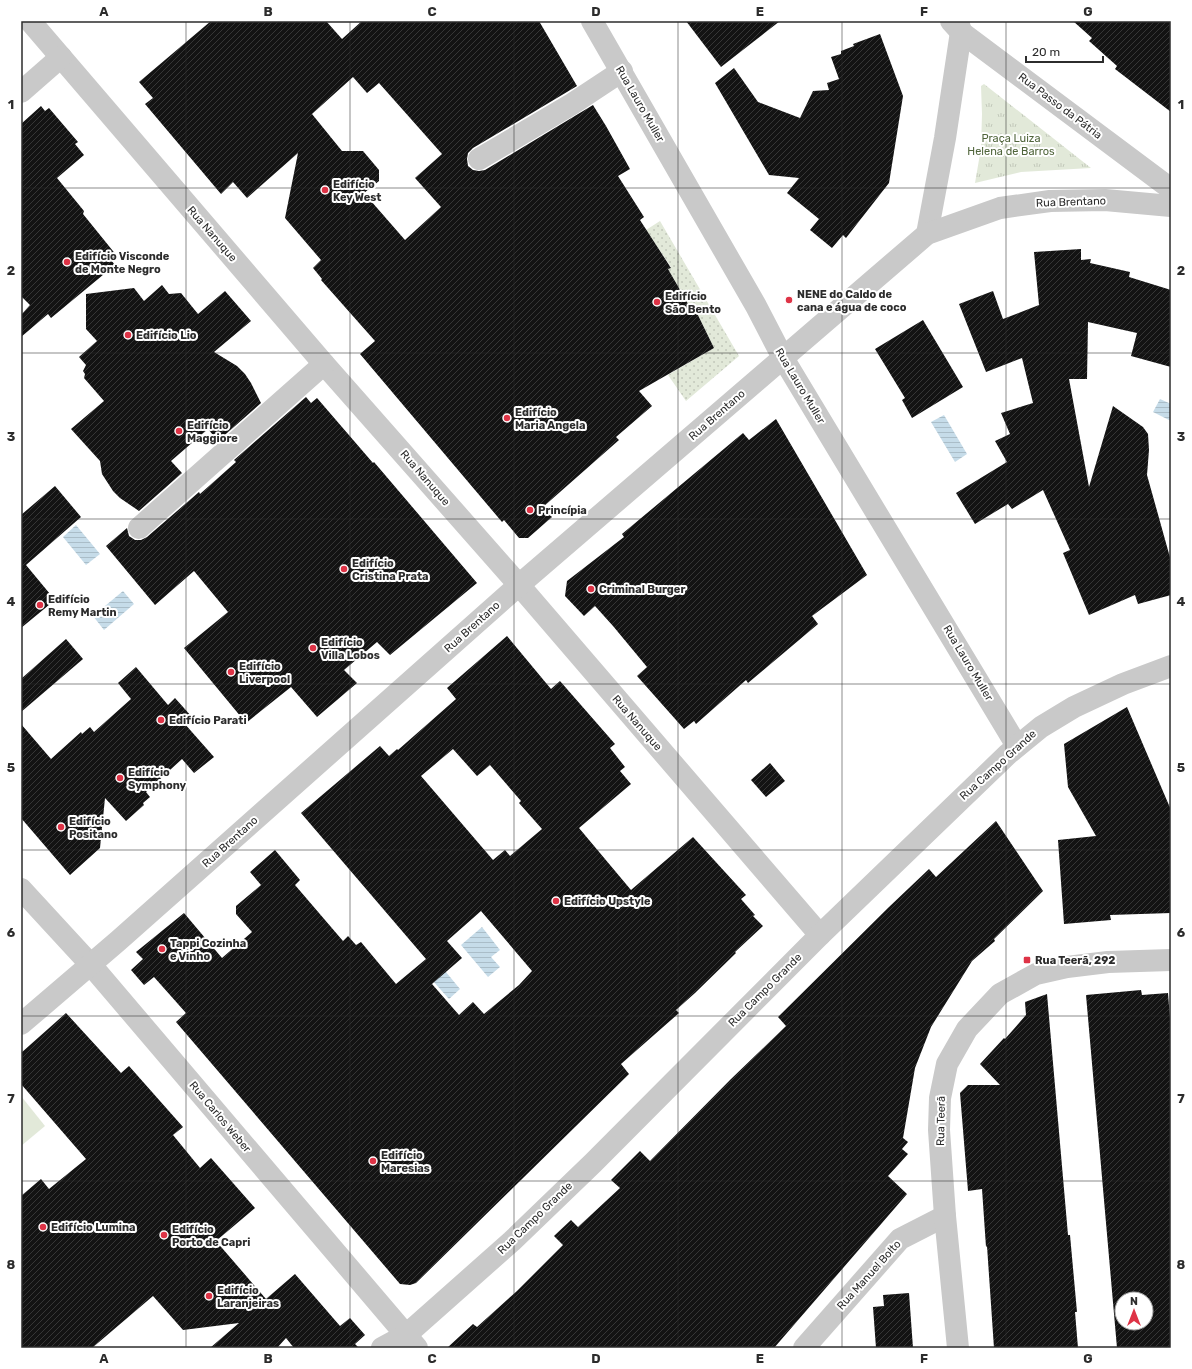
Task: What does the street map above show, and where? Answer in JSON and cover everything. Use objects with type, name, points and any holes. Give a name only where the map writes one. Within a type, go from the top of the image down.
[{"type":"street","name":"Rua Nanuque","points":[[30,21],[324,364],[519,585],[820,935]]},
{"type":"street","name":"Rua Lauro Muller","points":[[592,21],[756,306],[783,358],[1017,746]]},
{"type":"street","points":[[927,234],[945,138],[957,25]]},
{"type":"street","name":"Rua Passo da Pátria","points":[[957,25],[1171,189]]},
{"type":"street","points":[[21,92],[61,57]]},
{"type":"street","points":[[479,159],[572,104],[622,71]]},
{"type":"street","name":"Rua Brentano","points":[[21,1024],[91,965],[519,585],[927,234],[1000,208],[1050,201],[1106,200],[1171,206]]},
{"type":"street","points":[[139,528],[324,364]]},
{"type":"street","name":"Rua Campo Grande","points":[[382,1348],[412,1342],[820,935],[1017,746],[1041,727],[1074,708],[1123,684],[1171,666]]},
{"type":"street","name":"Rua Carlos Weber","points":[[21,889],[91,965],[412,1342]]},
{"type":"street","name":"Rua Teerã","points":[[958,1348],[945,1216],[939,1130],[940,1098],[948,1064],[968,1029],[1000,994],[1036,974],[1067,967],[1108,962],[1171,960]]},
{"type":"street","name":"Rua Manuel Bolto","points":[[804,1348],[900,1239],[945,1216]]},
{"type":"green space","name":"Praça Luiza Helena de Barros","points":[[984,84],[1091,168],[1021,172],[975,183],[981,148],[981,86]]},
{"type":"green space","points":[[660,221],[739,356],[686,401],[668,375],[714,348],[694,307],[691,309],[668,269],[671,267],[646,230]]},
{"type":"green space","points":[[21,1096],[45,1126],[21,1146]]},
{"type":"water","points":[[1160,399],[1171,404],[1171,421],[1153,412]]},
{"type":"water","points":[[944,415],[967,454],[955,462],[931,422]]},
{"type":"water","points":[[76,525],[100,554],[86,565],[63,537]]},
{"type":"water","points":[[123,591],[134,604],[104,630],[93,616]]},
{"type":"water","points":[[482,927],[500,950],[491,957],[500,967],[488,977],[461,945]]},
{"type":"water","points":[[436,960],[460,989],[449,999],[424,971]]},
{"type":"building","points":[[211,21],[326,21],[342,39],[362,21],[539,21],[577,86],[473,148],[468,153],[468,166],[473,170],[485,170],[593,105],[630,169],[618,176],[644,217],[640,220],[671,268],[668,269],[691,309],[694,307],[714,348],[639,391],[652,406],[616,437],[619,440],[543,507],[552,517],[528,538],[519,538],[504,520],[502,522],[360,354],[375,341],[321,280],[322,279],[313,268],[321,260],[285,218],[298,153],[247,198],[233,182],[221,194],[145,104],[153,98],[139,82]],"holes":[[[353,77],[367,93],[379,83],[442,154],[415,178],[441,207],[405,240],[364,193],[379,181],[379,170],[363,151],[342,151],[312,114]]]},
{"type":"building","points":[[686,21],[780,21],[721,67]]},
{"type":"building","points":[[1073,21],[1171,21],[1171,112],[1115,69],[1117,66],[1089,41],[1092,38]]},
{"type":"building","points":[[880,34],[903,96],[889,183],[846,238],[843,235],[832,248],[810,230],[819,219],[787,193],[799,178],[769,175],[715,83],[734,68],[758,102],[800,118],[813,91],[829,90],[827,83],[839,79],[831,57],[841,54],[841,51],[854,46],[853,44]]},
{"type":"building","points":[[41,106],[45,111],[49,108],[78,142],[75,144],[84,155],[57,178],[84,211],[83,214],[117,256],[111,260],[115,265],[51,318],[48,314],[21,337],[21,315],[30,305],[21,296],[21,124]]},
{"type":"building","points":[[1081,249],[1081,260],[1091,259],[1090,263],[1130,272],[1129,277],[1171,290],[1171,367],[1131,356],[1137,333],[1088,322],[1087,379],[1069,379],[1089,487],[1113,406],[1143,427],[1148,434],[1149,450],[1147,475],[1171,561],[1171,595],[1138,604],[1135,595],[1089,615],[1063,553],[1070,550],[1043,490],[1012,509],[1008,504],[975,524],[956,493],[1007,462],[995,441],[1010,434],[1001,413],[1033,403],[1022,358],[986,372],[959,304],[993,291],[1003,319],[1039,305],[1034,252]]},
{"type":"building","points":[[162,285],[169,294],[181,293],[198,314],[225,291],[251,321],[214,352],[237,366],[245,374],[261,403],[218,441],[208,429],[171,461],[182,473],[139,511],[120,498],[113,491],[102,474],[100,461],[71,429],[104,401],[84,378],[85,374],[83,371],[86,365],[79,357],[97,341],[86,329],[86,294],[134,288],[144,301]]},
{"type":"building","points":[[923,320],[963,387],[912,418],[902,400],[905,398],[875,349]]},
{"type":"building","points":[[306,397],[311,403],[317,398],[373,463],[374,462],[477,583],[390,655],[377,642],[344,670],[357,683],[317,717],[291,687],[246,723],[184,648],[228,612],[194,571],[155,605],[106,546],[127,528],[129,536],[135,540],[141,540],[147,537],[199,492],[200,494],[236,462],[234,460]]},
{"type":"building","points":[[776,419],[867,575],[812,616],[818,624],[748,683],[746,680],[696,724],[694,721],[684,729],[637,676],[647,667],[613,626],[595,606],[584,616],[565,596],[567,581],[624,537],[622,534],[743,433],[749,440]]},
{"type":"building","points":[[55,486],[81,517],[26,565],[55,600],[21,628],[21,515]]},
{"type":"building","points":[[507,636],[551,689],[560,681],[615,744],[610,748],[625,767],[620,771],[631,784],[579,828],[631,890],[693,837],[746,895],[741,899],[755,915],[753,916],[763,926],[676,1010],[679,1013],[621,1064],[629,1074],[416,1283],[410,1285],[400,1284],[176,1022],[186,1013],[154,977],[144,985],[131,970],[143,959],[136,952],[184,913],[222,958],[252,932],[236,914],[236,906],[261,885],[250,872],[275,850],[300,880],[295,885],[343,941],[348,936],[356,945],[361,942],[396,984],[426,959],[301,813],[380,746],[389,756],[397,749],[398,750],[456,699],[447,688]],"holes":[[[453,749],[477,776],[490,765],[521,801],[519,803],[542,829],[510,856],[505,850],[493,860],[421,776]],[[481,911],[532,971],[519,985],[484,1014],[473,1002],[459,1015],[432,984],[462,958],[447,941]]]},
{"type":"building","points":[[66,639],[83,659],[21,712],[21,679]]},
{"type":"building","points":[[136,667],[168,705],[175,698],[192,717],[184,723],[214,757],[194,773],[182,759],[146,792],[150,797],[143,803],[144,805],[126,821],[105,798],[100,848],[70,875],[21,818],[21,724],[51,759],[81,732],[82,734],[90,727],[94,732],[131,699],[118,683]]},
{"type":"building","points":[[1127,707],[1171,810],[1171,913],[1110,915],[1111,920],[1064,924],[1058,840],[1096,836],[1068,787],[1064,744]]},
{"type":"building","points":[[770,763],[785,781],[766,797],[751,780]]},
{"type":"building","points":[[996,821],[1043,891],[994,939],[995,941],[972,961],[931,1027],[915,1068],[903,1138],[908,1142],[902,1149],[908,1154],[888,1176],[907,1194],[774,1348],[447,1348],[473,1324],[477,1327],[517,1291],[563,1245],[554,1236],[571,1220],[578,1227],[620,1188],[611,1180],[640,1151],[650,1161],[786,1026],[778,1017],[889,907],[929,869],[936,877]]},
{"type":"building","points":[[1141,990],[1142,995],[1168,993],[1171,1031],[1171,1348],[1117,1348],[1116,1331],[1154,1331],[1154,1291],[1114,1291],[1114,1314],[1086,995]]},
{"type":"building","points":[[1047,994],[1068,1235],[1070,1235],[1077,1312],[1075,1312],[1078,1348],[994,1348],[982,1189],[968,1191],[960,1093],[968,1085],[1000,1085],[980,1064],[1026,1015],[1025,1002]]},
{"type":"building","points":[[66,1013],[121,1073],[129,1066],[183,1127],[173,1135],[200,1168],[211,1158],[255,1208],[216,1241],[266,1299],[295,1274],[340,1326],[350,1318],[365,1335],[355,1344],[359,1348],[294,1348],[286,1338],[277,1348],[210,1348],[239,1323],[183,1330],[153,1296],[92,1348],[21,1348],[21,1196],[41,1179],[49,1189],[86,1159],[21,1084],[21,1053]]},
{"type":"building","points":[[909,1293],[913,1348],[876,1348],[873,1307],[884,1306],[883,1295]]},
{"type":"place","name":"Edifício Key West","points":[[325,190]]},
{"type":"place","name":"Edifício Visconde de Monte Negro","points":[[67,262]]},
{"type":"place","name":"NENE do Caldo de cana e água de coco","points":[[789,300]]},
{"type":"place","name":"Edifício São Bento","points":[[657,302]]},
{"type":"place","name":"Edifício Lio","points":[[128,335]]},
{"type":"place","name":"Edifício Maria Angela","points":[[507,418]]},
{"type":"place","name":"Edifício Maggiore","points":[[179,431]]},
{"type":"place","name":"Princípia","points":[[530,510]]},
{"type":"place","name":"Edifício Cristina Prata","points":[[344,569]]},
{"type":"place","name":"Criminal Burger","points":[[591,589]]},
{"type":"place","name":"Edifício Remy Martin","points":[[40,605]]},
{"type":"place","name":"Edifício Villa Lobos","points":[[313,648]]},
{"type":"place","name":"Edifício Liverpool","points":[[231,672]]},
{"type":"place","name":"Edifício Parati","points":[[161,720]]},
{"type":"place","name":"Edifício Symphony","points":[[120,778]]},
{"type":"place","name":"Edifício Positano","points":[[61,827]]},
{"type":"place","name":"Edifício Upstyle","points":[[556,901]]},
{"type":"place","name":"Tappi Cozinha e Vinho","points":[[162,949]]},
{"type":"place","name":"Rua Teerã, 292","points":[[1027,960]]},
{"type":"place","name":"Edifício Maresias","points":[[373,1161]]},
{"type":"place","name":"Edifício Lumina","points":[[43,1227]]},
{"type":"place","name":"Edifício Porto de Capri","points":[[164,1235]]},
{"type":"place","name":"Edifício Laranjeiras","points":[[209,1296]]}]
